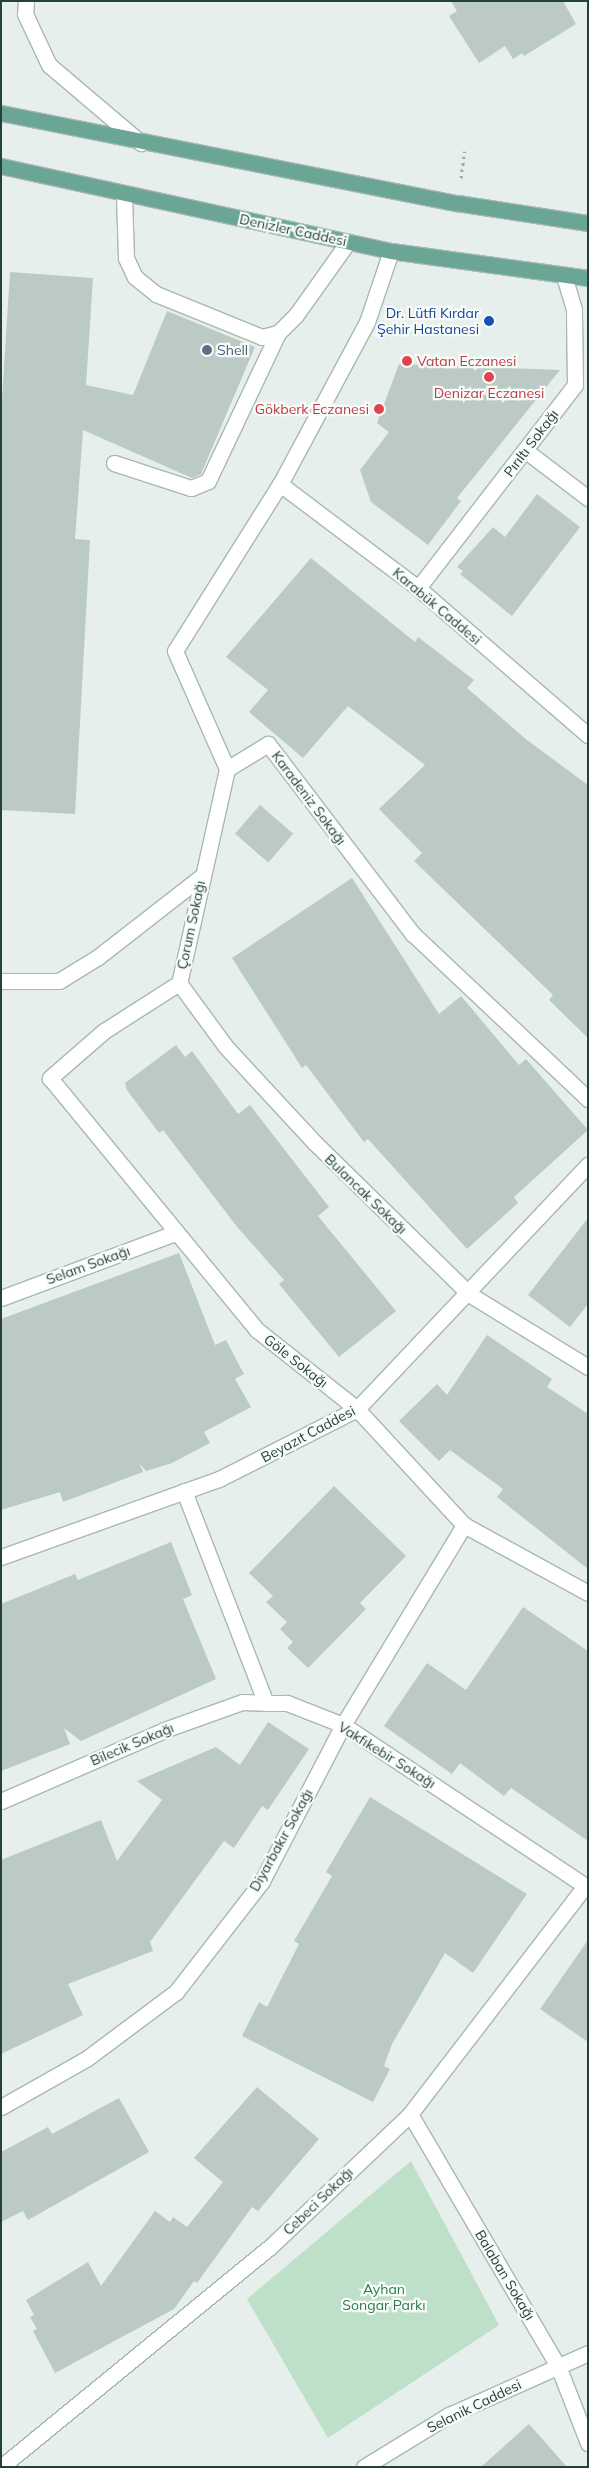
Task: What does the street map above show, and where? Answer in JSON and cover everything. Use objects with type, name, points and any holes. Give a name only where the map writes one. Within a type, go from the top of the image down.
[{"type":"main road","points":[[1,113],[141,143],[588,223]]},
{"type":"main road","name":"Denizler Caddesi","points":[[1,166],[392,251],[588,278]]},
{"type":"street","points":[[26,1],[25,14],[49,65],[141,143]]},
{"type":"street","points":[[124,194],[126,258],[135,278],[156,294],[262,337],[278,332]]},
{"type":"street","points":[[114,463],[191,488],[208,481],[278,332],[296,315],[348,242]]},
{"type":"street","points":[[227,769],[175,650],[280,484],[367,322],[392,251]]},
{"type":"street","name":"Pırıltı Sokağı","points":[[418,588],[526,451],[575,385],[574,317],[564,276]]},
{"type":"street","points":[[526,451],[588,498]]},
{"type":"street","name":"Karabük Caddesi","points":[[280,484],[418,588],[588,735]]},
{"type":"street","name":"Karadeniz Sokağı","points":[[227,769],[268,744],[413,934],[588,1099]]},
{"type":"street","name":"Çorum Sokağı","points":[[50,1078],[104,1031],[179,983],[227,769]]},
{"type":"street","points":[[1,981],[59,981],[98,957],[202,876]]},
{"type":"street","name":"Bulancak Sokağı","points":[[179,983],[226,1047],[315,1143],[469,1294],[588,1367]]},
{"type":"street","name":"Göle Sokağı","points":[[50,1078],[174,1233],[257,1330],[357,1409],[464,1524],[588,1593]]},
{"type":"street","name":"Beyazıt Caddesi","points":[[1,1557],[219,1479],[357,1409],[469,1294],[588,1165]]},
{"type":"street","name":"Selam Sokağı","points":[[1,1298],[174,1233]]},
{"type":"street","points":[[184,1491],[266,1703]]},
{"type":"street","name":"Diyarbakır Sokağı","points":[[1,2107],[86,2059],[176,1992],[262,1881],[343,1725],[464,1524]]},
{"type":"street","name":"Bilecik Sokağı","points":[[1,1801],[164,1730],[242,1702],[266,1703]]},
{"type":"street","name":"Vakfıkebir Sokağı","points":[[266,1703],[287,1703],[343,1725],[586,1887]]},
{"type":"street","name":"Cebeci Sokağı","points":[[1,2467],[269,2248],[410,2114],[586,1887]]},
{"type":"street","name":"Balaban Sokağı","points":[[410,2114],[558,2366],[588,2443]]},
{"type":"street","name":"Selanik Caddesi","points":[[364,2467],[449,2415],[588,2353]]},
{"type":"green space","name":"Ayhan Songar Parkı","points":[[411,2161],[499,2325],[328,2438],[247,2299]]},
{"type":"building","points":[[451,1],[563,1],[576,24],[524,56],[522,53],[513,59],[505,46],[479,63],[449,16],[457,11]]},
{"type":"building","points":[[10,272],[93,278],[86,385],[133,395],[167,311],[255,347],[201,474],[192,478],[83,430],[75,539],[90,540],[75,814],[1,810],[1,415]]},
{"type":"building","points":[[399,364],[560,370],[457,498],[461,501],[428,545],[371,502],[360,470],[389,432],[377,423]]},
{"type":"building","points":[[537,494],[580,527],[512,616],[460,574],[463,571],[457,567],[493,527],[505,537]]},
{"type":"building","points":[[311,558],[415,642],[418,637],[474,680],[467,688],[527,740],[588,785],[588,1038],[549,1000],[553,995],[414,861],[422,853],[379,809],[425,765],[348,706],[303,758],[249,712],[268,690],[226,657]]},
{"type":"building","points":[[260,805],[293,834],[268,863],[235,834]]},
{"type":"building","points":[[352,878],[439,1014],[461,996],[519,1065],[526,1059],[588,1130],[514,1197],[518,1203],[467,1249],[368,1139],[364,1142],[306,1065],[302,1068],[232,958]]},
{"type":"building","points":[[176,1045],[185,1057],[192,1051],[238,1114],[250,1105],[329,1207],[318,1216],[396,1311],[339,1357],[279,1284],[284,1280],[238,1228],[163,1130],[159,1133],[127,1090],[125,1083]]},
{"type":"building","points":[[588,1218],[588,1304],[570,1327],[528,1295]]},
{"type":"building","points":[[179,1253],[215,1345],[226,1340],[244,1374],[235,1379],[251,1407],[204,1432],[210,1443],[172,1463],[146,1471],[140,1464],[143,1472],[63,1502],[60,1492],[1,1510],[1,1319]]},
{"type":"building","points":[[487,1335],[552,1379],[547,1387],[588,1414],[588,1569],[497,1497],[503,1489],[450,1450],[439,1461],[399,1421],[437,1384],[447,1395]]},
{"type":"building","points":[[334,1486],[406,1556],[360,1603],[366,1609],[308,1668],[287,1648],[293,1642],[280,1629],[287,1622],[266,1602],[273,1596],[249,1573]]},
{"type":"building","points":[[171,1542],[192,1595],[183,1599],[216,1679],[81,1741],[64,1728],[70,1744],[1,1771],[1,1604],[75,1574],[78,1580]]},
{"type":"building","points":[[523,1607],[588,1651],[588,1841],[511,1788],[504,1796],[460,1763],[452,1774],[384,1726],[427,1663],[466,1690]]},
{"type":"building","points":[[268,1722],[309,1749],[268,1810],[262,1806],[234,1848],[224,1841],[150,1942],[153,1951],[68,1984],[83,2015],[1,2054],[1,1860],[101,1820],[117,1861],[162,1800],[137,1781],[216,1747],[240,1765]]},
{"type":"building","points":[[370,1797],[527,1894],[473,1973],[445,1953],[392,2044],[384,2066],[390,2069],[373,2102],[242,2036],[259,2002],[267,2007],[299,1944],[294,1941],[332,1876],[326,1872]]},
{"type":"building","points":[[588,1940],[588,2042],[540,2009]]},
{"type":"building","points":[[257,2087],[319,2139],[258,2211],[252,2207],[197,2283],[194,2281],[174,2309],[55,2373],[33,2331],[37,2329],[30,2317],[34,2315],[26,2300],[88,2262],[101,2286],[155,2211],[170,2222],[173,2217],[187,2227],[223,2182],[194,2158]]},
{"type":"building","points":[[119,2098],[149,2152],[28,2220],[23,2211],[1,2222],[1,2152],[48,2127],[52,2134]]},
{"type":"building","points":[[529,2424],[567,2467],[481,2467]]},
{"type":"place","name":"Dr. Lütfi Kırdar Şehir Hastanesi","points":[[489,321]]},
{"type":"place","name":"Shell","points":[[207,350]]},
{"type":"place","name":"Vatan Eczanesi","points":[[407,361]]},
{"type":"place","name":"Denizar Eczanesi","points":[[489,377]]},
{"type":"place","name":"Gökberk Eczanesi","points":[[379,409]]}]
